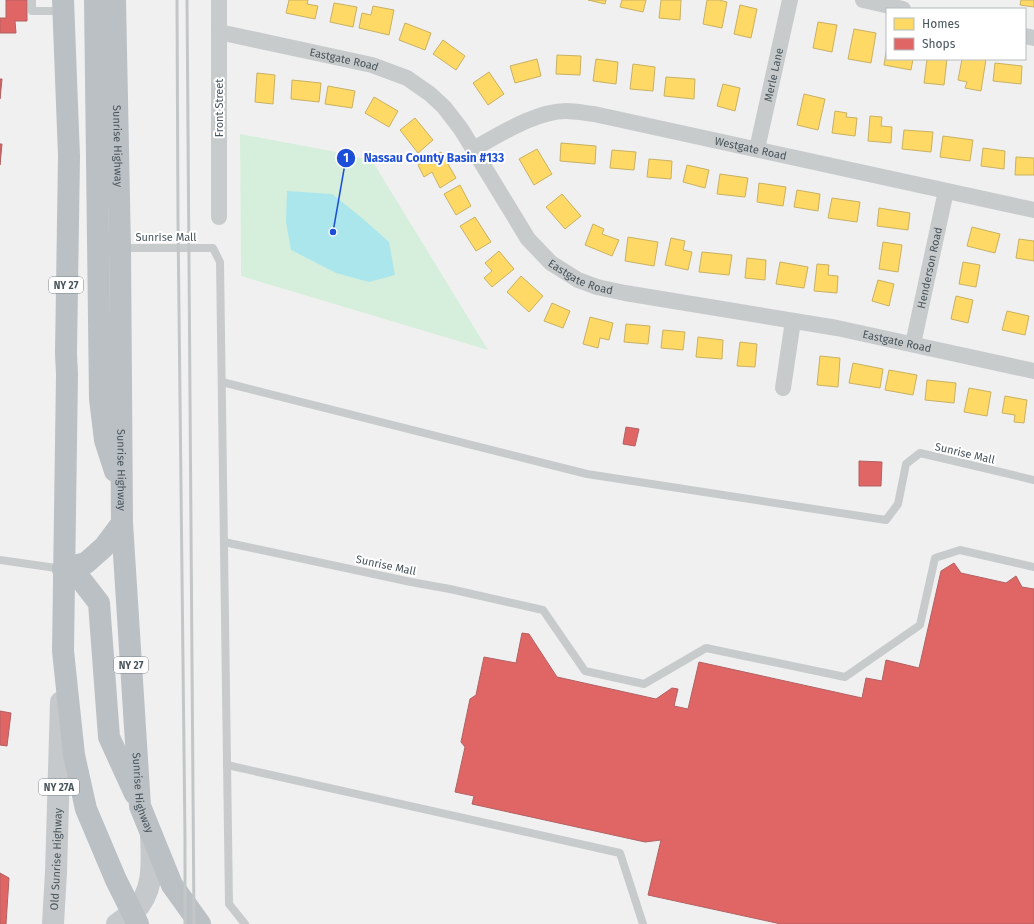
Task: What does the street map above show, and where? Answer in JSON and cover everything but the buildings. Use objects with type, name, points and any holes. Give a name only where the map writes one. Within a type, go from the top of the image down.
[{"type":"highway","points":[[95,0],[100,398],[105,440],[122,496]]},
{"type":"highway","name":"Sunrise Highway","points":[[114,0],[120,248],[122,523],[140,806],[172,885],[200,924]]},
{"type":"highway","name":"NY 27","points":[[63,6],[69,156],[63,651],[74,755],[86,809],[116,880],[129,921]]},
{"type":"highway","points":[[69,156],[82,210],[120,248]]},
{"type":"highway","points":[[63,569],[86,563],[104,547],[122,523]]},
{"type":"highway","points":[[63,569],[82,581],[99,603],[109,737],[140,806]]},
{"type":"main road","name":"Old Sunrise Highway","points":[[53,924],[63,651]]},
{"type":"main road","points":[[129,921],[143,900],[150,885],[152,862],[151,832]]},
{"type":"street","name":"Front Street","points":[[219,0],[219,217]]},
{"type":"street","name":"Merle Lane","points":[[757,149],[790,0]]},
{"type":"street","points":[[863,0],[899,8]]},
{"type":"street","name":"Eastgate Road","points":[[219,32],[372,65],[407,78],[430,94],[444,107],[461,129],[528,239],[551,263],[578,280],[597,287],[625,293],[837,328],[1034,371]]},
{"type":"street","name":"Westgate Road","points":[[472,149],[530,119],[551,113],[566,111],[594,114],[1034,210]]},
{"type":"street","name":"Henderson Road","points":[[913,344],[946,191]]},
{"type":"street","points":[[783,388],[793,321]]},
{"type":"lane","points":[[32,0],[32,11],[63,6]]},
{"type":"lane","name":"Sunrise Mall","points":[[120,248],[213,248],[220,262],[222,382],[587,474],[886,520],[898,504],[906,464],[920,453],[1034,480]]},
{"type":"lane","points":[[222,382],[229,904],[245,924]]},
{"type":"lane","name":"Sunrise Mall","points":[[224,542],[450,589],[542,610],[585,672],[644,684],[706,648],[845,677],[920,625],[935,558],[960,550],[1034,567]]},
{"type":"lane","points":[[0,560],[63,569]]},
{"type":"lane","points":[[227,765],[620,853],[643,924]]},
{"type":"green space","points":[[240,134],[347,154],[373,162],[488,350],[241,276]]},
{"type":"water","points":[[287,191],[332,194],[389,242],[395,275],[369,282],[336,273],[291,250],[286,222]]},
{"type":"railway","points":[[177,0],[185,924]]},
{"type":"railway","points":[[187,0],[194,924]]},
{"type":"place","name":"Nassau County Basin #133","points":[[333,232]]}]
